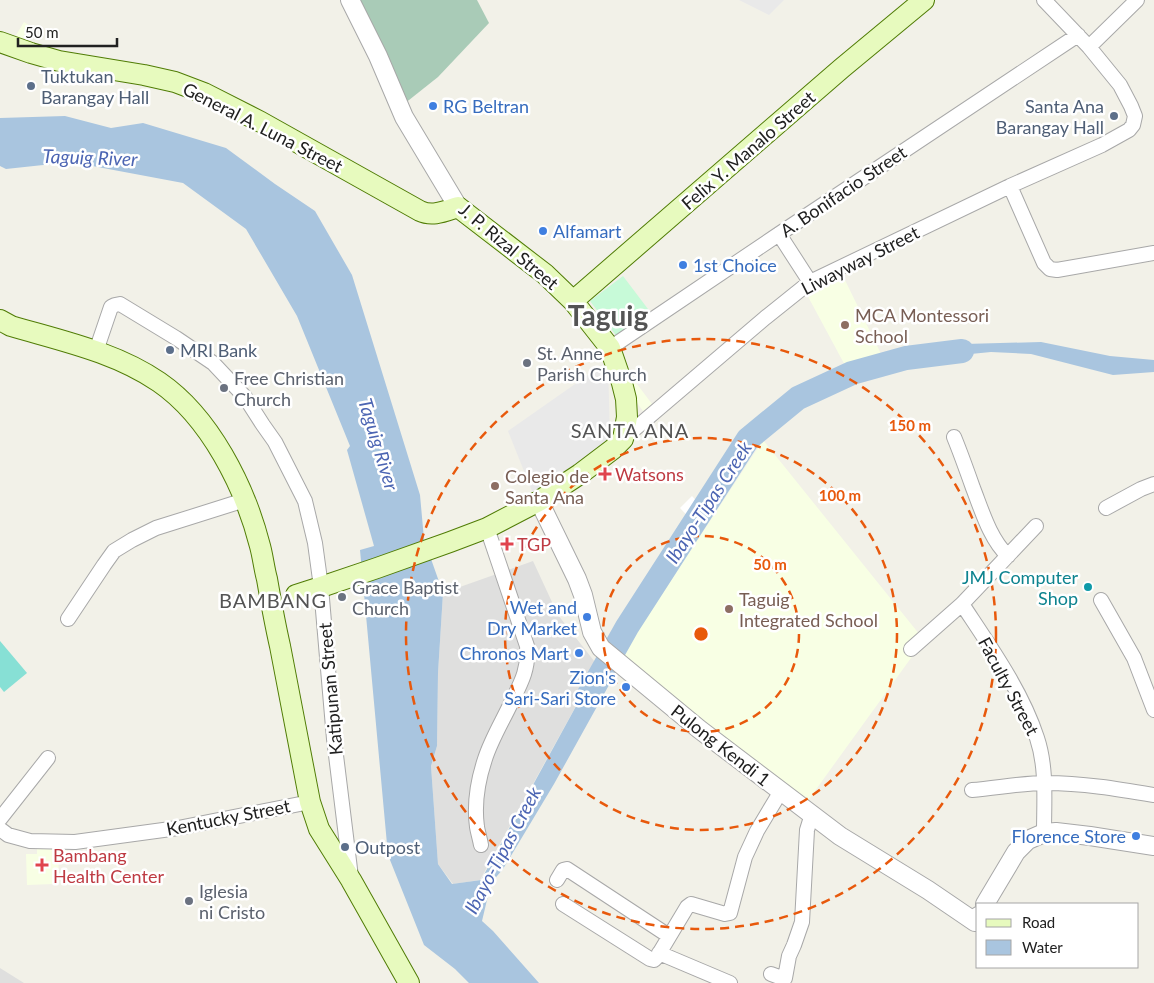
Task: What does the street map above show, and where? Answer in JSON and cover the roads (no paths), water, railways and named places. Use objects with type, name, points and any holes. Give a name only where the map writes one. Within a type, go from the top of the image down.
[{"type":"main road","name":"Felix Y. Manalo Street","points":[[573,301],[842,68],[924,0]]},
{"type":"main road","name":"General A. Luna Street","points":[[0,42],[59,61],[144,74],[175,82],[204,93],[261,122],[420,212],[436,214],[458,207]]},
{"type":"main road","name":"J. P. Rizal Street","points":[[458,207],[546,274],[573,301],[610,348],[626,399],[627,417],[623,439]]},
{"type":"main road","points":[[0,321],[96,351],[136,368],[158,382],[183,403],[201,422],[233,473],[245,500],[260,546],[282,597],[310,802],[319,829],[352,880],[409,983]]},
{"type":"main road","points":[[282,597],[321,587],[487,528],[538,501],[580,474],[623,439]]},
{"type":"street","name":"J. P. Rizal Street","points":[[350,0],[378,56],[404,117],[458,207]]},
{"type":"street","points":[[1044,0],[1089,47],[1137,0]]},
{"type":"street","name":"A. Bonifacio Street","points":[[610,348],[1078,35]]},
{"type":"street","name":"Liwayway Street","points":[[623,439],[810,282],[1128,130],[1133,125],[1135,116],[1131,106],[1120,85],[1089,47]]},
{"type":"street","points":[[1010,186],[1044,263],[1050,269],[1057,270],[1154,253]]},
{"type":"street","points":[[779,234],[810,282]]},
{"type":"street","name":"Katipunan Street","points":[[96,351],[111,307],[114,304],[120,304],[213,363],[250,404],[275,442],[305,501],[315,544],[321,587],[334,739],[352,880]]},
{"type":"street","points":[[954,437],[996,543],[1008,556]]},
{"type":"street","points":[[1106,508],[1154,484]]},
{"type":"street","points":[[68,619],[114,552],[156,528],[245,500]]},
{"type":"street","name":"Pulong Kendi 1","points":[[538,501],[578,579],[592,632],[600,648],[699,729],[840,836],[928,890],[974,922],[976,919]]},
{"type":"street","points":[[911,649],[962,604],[1036,526]]},
{"type":"street","points":[[481,845],[476,810],[482,772],[486,757],[521,683],[528,658],[528,646],[487,528]]},
{"type":"street","points":[[1101,600],[1134,658],[1154,710]]},
{"type":"street","name":"Faculty Street","points":[[962,604],[1002,665],[1038,738],[1044,783],[1044,833]]},
{"type":"street","points":[[0,819],[48,758]]},
{"type":"street","points":[[972,790],[1044,783],[1075,784],[1154,795]]},
{"type":"street","points":[[563,904],[654,960],[690,904],[727,914],[730,913],[745,857],[781,791]]},
{"type":"street","name":"Kentucky Street","points":[[0,829],[8,835],[30,841],[75,842],[178,828],[310,802]]},
{"type":"street","points":[[772,974],[785,978],[789,956],[800,927],[807,830],[812,814]]},
{"type":"street","points":[[986,903],[1016,852],[1028,840],[1044,833],[1056,832],[1090,836],[1154,846]]},
{"type":"street","points":[[557,880],[563,870],[567,869],[669,936]]},
{"type":"street","points":[[659,953],[730,983]]},
{"type":"water","name":"Taguig River","points":[[65,116],[111,128],[143,123],[226,148],[315,211],[352,275],[420,495],[424,539],[443,593],[438,673],[437,746],[431,766],[438,864],[452,884],[481,880],[598,666],[614,676],[554,784],[503,869],[491,883],[482,921],[539,983],[469,983],[455,969],[424,945],[388,855],[360,550],[374,546],[347,450],[350,446],[297,316],[246,229],[183,183],[71,162],[6,169],[0,166],[0,118]]},
{"type":"water","points":[[1041,342],[1110,356],[1154,360],[1154,372],[1113,375],[1031,354],[991,352],[930,358],[929,345]]},
{"type":"waterway","name":"Ibayo-Tipas Creek","points":[[587,698],[627,627],[748,439],[798,398],[852,373],[906,358],[962,351]]},
{"type":"place","name":"Tuktukan Barangay Hall","points":[[31,86]]},
{"type":"place","name":"RG Beltran","points":[[433,106]]},
{"type":"place","name":"Santa Ana Barangay Hall","points":[[1114,116]]},
{"type":"place","name":"Alfamart","points":[[543,231]]},
{"type":"place","name":"1st Choice","points":[[683,265]]},
{"type":"place","name":"MCA Montessori School","points":[[845,325]]},
{"type":"place","name":"MRI Bank","points":[[170,350]]},
{"type":"place","name":"St. Anne Parish Church","points":[[527,363]]},
{"type":"place","name":"Free Christian Church","points":[[224,388]]},
{"type":"place","name":"Watsons","points":[[605,474]]},
{"type":"place","name":"Colegio de Santa Ana","points":[[495,486]]},
{"type":"place","name":"TGP","points":[[507,544]]},
{"type":"place","name":"JMJ Computer Shop","points":[[1088,587]]},
{"type":"place","name":"Grace Baptist Church","points":[[342,597]]},
{"type":"place","name":"Taguig Integrated School","points":[[729,609]]},
{"type":"place","name":"Wet and Dry Market","points":[[587,617]]},
{"type":"place","name":"Chronos Mart","points":[[579,653]]},
{"type":"place","name":"Zion's Sari-Sari Store","points":[[626,687]]},
{"type":"place","name":"Florence Store","points":[[1136,836]]},
{"type":"place","name":"Outpost","points":[[345,847]]},
{"type":"place","name":"Bambang Health Center","points":[[42,865]]},
{"type":"place","name":"Iglesia ni Cristo","points":[[189,901]]},
{"type":"district","name":"Taguig","points":[[608,315]]},
{"type":"district","name":"SANTA ANA","points":[[630,430]]},
{"type":"district","name":"BAMBANG","points":[[273,600]]}]
